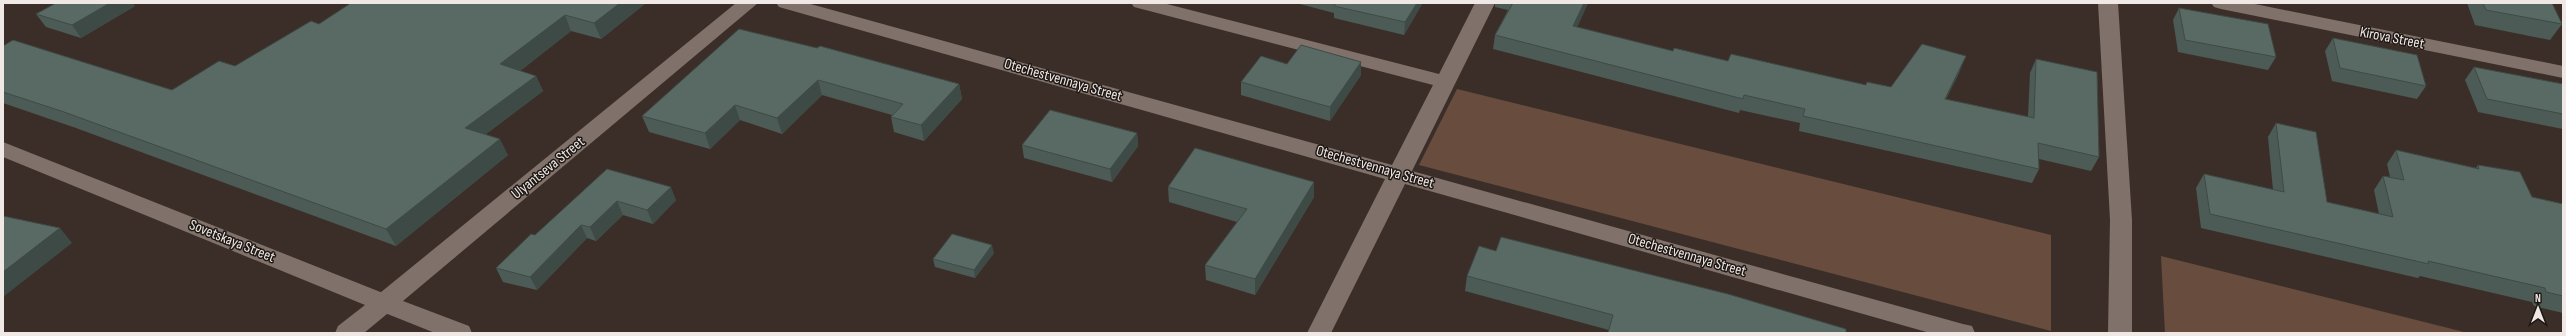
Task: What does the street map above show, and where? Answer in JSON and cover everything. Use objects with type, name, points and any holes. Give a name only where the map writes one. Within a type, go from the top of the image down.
[{"type":"street","name":"Ulyantseva Street","points":[[347,333],[748,3]]},
{"type":"street","name":"Otechestvennaya Street","points":[[786,3],[1964,333]]},
{"type":"street","points":[[1141,3],[1445,82]]},
{"type":"street","points":[[1319,333],[1485,3]]},
{"type":"street","points":[[2108,3],[2121,220],[2120,333]]},
{"type":"street","name":"Kirova Street","points":[[2221,3],[2563,72]]},
{"type":"street","name":"Sovetskaya Street","points":[[3,149],[460,333]]},
{"type":"shaded area","points":[[1457,89],[2051,235],[2051,331],[1419,165]]},
{"type":"shaded area","points":[[2161,256],[2468,333],[2165,333]]},
{"type":"building","points":[[56,3],[110,3],[72,25],[36,14]]},
{"type":"building","points":[[351,3],[620,3],[594,23],[565,15],[500,64],[536,76],[465,128],[500,139],[386,229],[64,112],[3,92],[3,46],[13,40],[172,90],[219,61],[235,66],[311,21],[319,24]]},
{"type":"building","points":[[1336,3],[1417,3],[1405,22],[1334,6]]},
{"type":"building","points":[[1513,3],[1584,3],[1573,26],[1673,51],[1674,48],[1728,61],[1731,54],[1866,85],[1867,82],[1891,87],[1922,44],[1966,56],[1945,99],[2034,118],[2036,59],[2097,72],[2099,157],[2038,143],[2039,169],[1803,116],[1805,109],[1744,95],[1743,99],[1495,35]]},
{"type":"building","points":[[2483,3],[2552,3],[2562,24],[2486,10]]},
{"type":"building","points":[[2179,8],[2268,24],[2276,57],[2185,40]]},
{"type":"building","points":[[739,29],[817,48],[820,46],[959,84],[921,125],[891,117],[903,104],[818,80],[777,118],[735,105],[705,133],[642,116]]},
{"type":"building","points":[[2333,38],[2417,55],[2426,86],[2340,68]]},
{"type":"building","points":[[1301,45],[1361,62],[1330,107],[1241,82],[1261,56],[1287,64]]},
{"type":"building","points":[[2474,67],[2563,84],[2563,114],[2487,99]]},
{"type":"building","points":[[1050,110],[1137,133],[1110,169],[1022,145]]},
{"type":"building","points":[[2276,123],[2316,132],[2327,202],[2393,217],[2383,176],[2404,180],[2396,150],[2479,169],[2478,165],[2520,172],[2532,197],[2563,204],[2563,296],[2546,292],[2545,288],[2428,261],[2429,264],[2210,214],[2204,174],[2284,192]]},
{"type":"building","points":[[1195,148],[1314,182],[1255,279],[1205,265],[1247,209],[1168,187]]},
{"type":"building","points":[[607,169],[671,187],[647,210],[617,201],[590,227],[581,225],[530,277],[496,268],[531,234],[535,235]]},
{"type":"building","points":[[3,216],[60,228],[3,272]]},
{"type":"building","points":[[952,234],[992,245],[974,270],[933,259]]},
{"type":"building","points":[[1501,237],[1728,294],[1846,329],[1846,333],[1608,333],[1613,315],[1467,276],[1479,246],[1496,251]]}]
